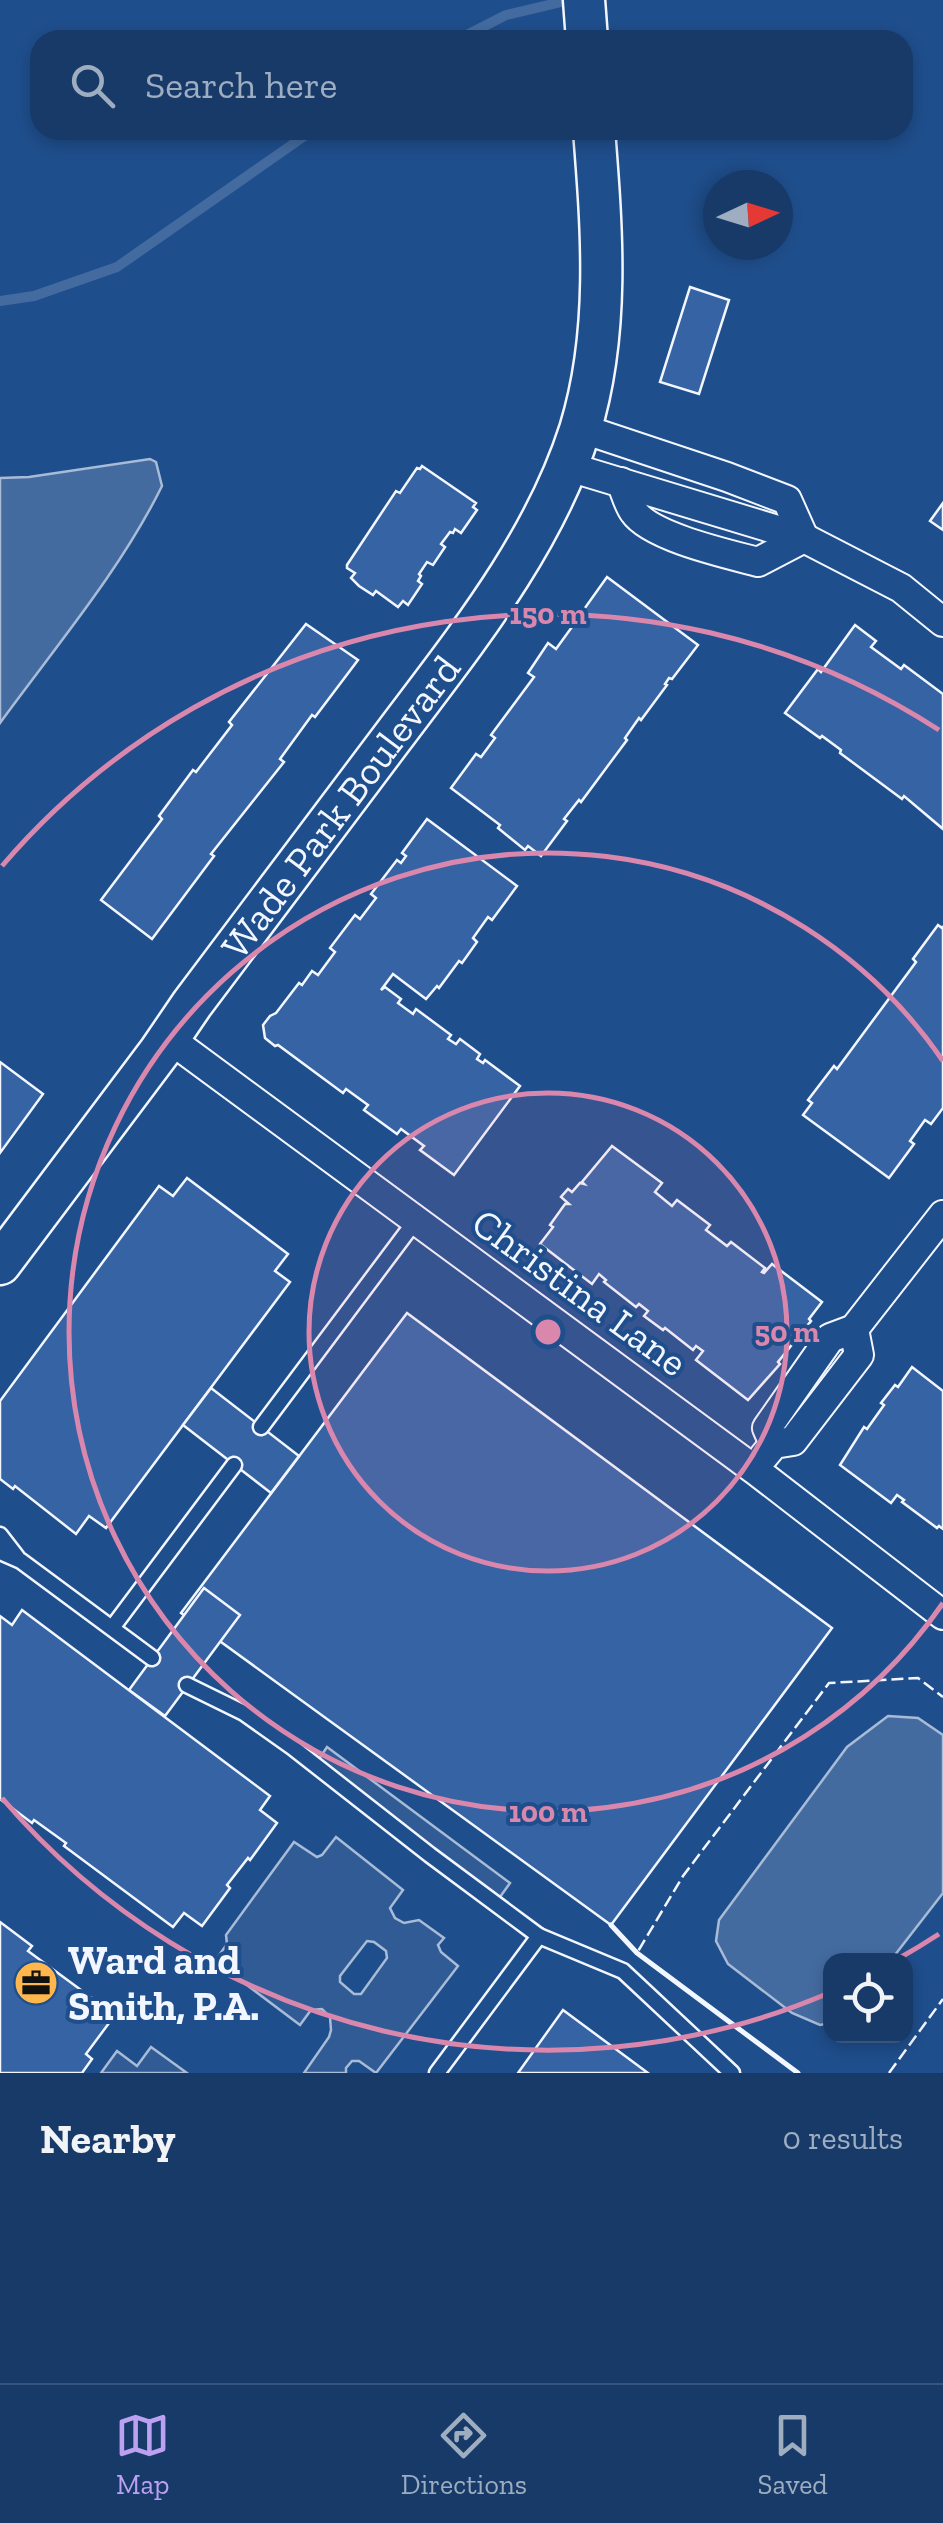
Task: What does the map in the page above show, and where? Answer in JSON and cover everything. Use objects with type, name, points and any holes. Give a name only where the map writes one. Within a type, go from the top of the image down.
[{"type":"street","points":[[584,0],[586,30]]},
{"type":"street","name":"Wade Park Boulevard","points":[[0,1264],[447,665],[503,585],[555,496],[580,428],[602,305],[595,140]]},
{"type":"street","points":[[580,428],[787,500],[804,538]]},
{"type":"street","points":[[566,466],[804,538],[901,588],[943,622]]},
{"type":"street","points":[[677,537],[698,467]]},
{"type":"street","points":[[621,482],[634,512],[649,526],[705,548],[758,562],[804,538]]},
{"type":"street","name":"Christina Lane","points":[[167,1037],[755,1470],[943,1615]]},
{"type":"street","points":[[774,1444],[767,1428],[830,1338],[854,1330],[943,1216]]},
{"type":"street","points":[[755,1470],[774,1444],[793,1441],[858,1355],[854,1330]]},
{"type":"street","points":[[800,1380],[825,1400]]},
{"type":"lane","points":[[262,1427],[416,1220]]},
{"type":"lane","points":[[112,1628],[234,1465]]},
{"type":"lane","points":[[0,1535],[20,1561]]},
{"type":"lane","points":[[0,1552],[20,1561],[152,1658]]},
{"type":"lane","points":[[188,1685],[244,1714],[292,1747],[539,1936],[623,1972],[732,2073]]},
{"type":"lane","points":[[438,2073],[539,1936]]},
{"type":"shaded area","points":[[150,459],[156,462],[162,486],[145,517],[86,608],[0,723],[0,478]]},
{"type":"shaded area","points":[[888,1716],[918,1718],[943,1735],[943,1893],[896,1953],[823,1953],[820,2025],[792,2013],[728,1964],[716,1941],[719,1920],[847,1747]]},
{"type":"shaded area","points":[[327,1747],[510,1883],[495,1904],[315,1765]]},
{"type":"shaded area","points":[[336,1837],[403,1890],[390,1908],[395,1918],[404,1923],[419,1920],[444,1938],[438,1945],[441,1952],[458,1966],[376,2073],[359,2061],[352,2061],[346,2073],[304,2073],[329,2037],[330,2017],[322,2009],[311,2010],[300,2025],[215,1961],[227,1944],[226,1935],[294,1842],[317,1857]],"holes":[[[367,1941],[386,1951],[387,1958],[361,1994],[354,1994],[340,1982],[340,1976]]]},
{"type":"shaded area","points":[[151,2047],[187,2073],[101,2073],[117,2051],[137,2066]]},
{"type":"building","points":[[690,287],[729,300],[699,394],[660,382]]},
{"type":"building","points":[[422,466],[476,503],[473,507],[477,510],[461,533],[455,529],[450,532],[433,565],[427,562],[419,574],[422,584],[408,605],[403,601],[398,607],[376,591],[373,595],[359,586],[347,565],[396,491],[400,493]]},
{"type":"building","points":[[943,503],[943,530],[930,521]]},
{"type":"building","points":[[607,577],[698,645],[639,718],[541,856],[528,846],[525,850],[498,828],[500,825],[451,788],[476,754],[481,757],[495,738],[491,735],[534,677],[528,673],[548,643],[556,649],[577,620],[582,622],[587,615],[582,612]]},
{"type":"building","points":[[306,624],[358,660],[315,717],[312,715],[280,759],[284,762],[211,854],[214,856],[152,939],[101,900],[162,819],[159,816],[193,770],[196,772],[232,725],[229,722]]},
{"type":"building","points":[[855,625],[876,641],[871,647],[943,694],[943,829],[904,796],[902,799],[822,736],[785,713]]},
{"type":"building","points":[[427,819],[517,886],[473,938],[477,942],[462,963],[459,961],[426,999],[393,974],[381,990],[385,987],[413,1014],[416,1009],[451,1035],[448,1039],[456,1044],[460,1039],[480,1054],[477,1059],[483,1063],[485,1060],[520,1086],[454,1175],[420,1150],[424,1146],[401,1129],[397,1134],[364,1110],[368,1105],[346,1089],[343,1093],[275,1046],[265,1038],[263,1025],[312,971],[318,975],[335,952],[330,948],[355,915],[360,919],[376,898],[371,894],[397,860],[401,863],[406,856],[402,853]]},
{"type":"building","points":[[938,925],[943,926],[943,1108],[931,1124],[925,1120],[910,1141],[914,1144],[889,1178],[803,1115],[812,1103],[808,1100],[834,1066],[837,1069],[916,962],[913,959]]},
{"type":"building","points":[[0,1062],[43,1094],[0,1153]]},
{"type":"building","points":[[612,1146],[662,1183],[655,1192],[672,1206],[677,1200],[710,1225],[706,1230],[727,1246],[731,1242],[765,1268],[762,1272],[772,1264],[822,1302],[780,1364],[748,1400],[696,1360],[703,1351],[696,1346],[693,1350],[644,1316],[648,1311],[639,1304],[636,1307],[599,1274],[592,1284],[540,1244],[565,1204],[569,1204],[561,1197],[568,1189],[572,1192],[580,1183],[584,1184]]},
{"type":"building","points":[[187,1178],[288,1254],[275,1271],[290,1282],[106,1528],[89,1516],[76,1534],[15,1486],[13,1489],[0,1479],[0,1401],[159,1186],[173,1196]]},
{"type":"building","points":[[407,1313],[832,1628],[611,1925],[181,1613]]},
{"type":"building","points":[[912,1367],[943,1391],[943,1529],[897,1495],[891,1503],[840,1465],[864,1427],[867,1429],[884,1405],[881,1403]]},
{"type":"building","points":[[211,1388],[299,1456],[271,1493],[183,1425]]},
{"type":"building","points":[[204,1588],[240,1615],[165,1716],[129,1690]]},
{"type":"building","points":[[22,1610],[270,1796],[260,1810],[277,1823],[227,1885],[230,1888],[202,1926],[184,1913],[173,1927],[64,1846],[66,1843],[0,1799],[0,1616],[12,1625]]},
{"type":"building","name":"Ward and Smith, P.A.","points":[[0,1922],[32,1946],[28,1951],[115,2015],[86,2054],[92,2059],[82,2073],[0,2073]]},
{"type":"building","points":[[563,2010],[648,2073],[518,2073]]},
{"type":"waterway","points":[[477,30],[506,15],[570,0]]},
{"type":"waterway","points":[[0,301],[34,296],[117,267],[299,140]]},
{"type":"fence","points":[[798,2073],[637,1953],[683,1876],[829,1683],[918,1678],[943,1697]]},
{"type":"fence","points":[[889,2073],[943,1999]]},
{"type":"wall","points":[[611,1925],[637,1953],[798,2073]]},
{"type":"place","name":"Ward and Smith, P.A.","points":[[36,1983]]}]
